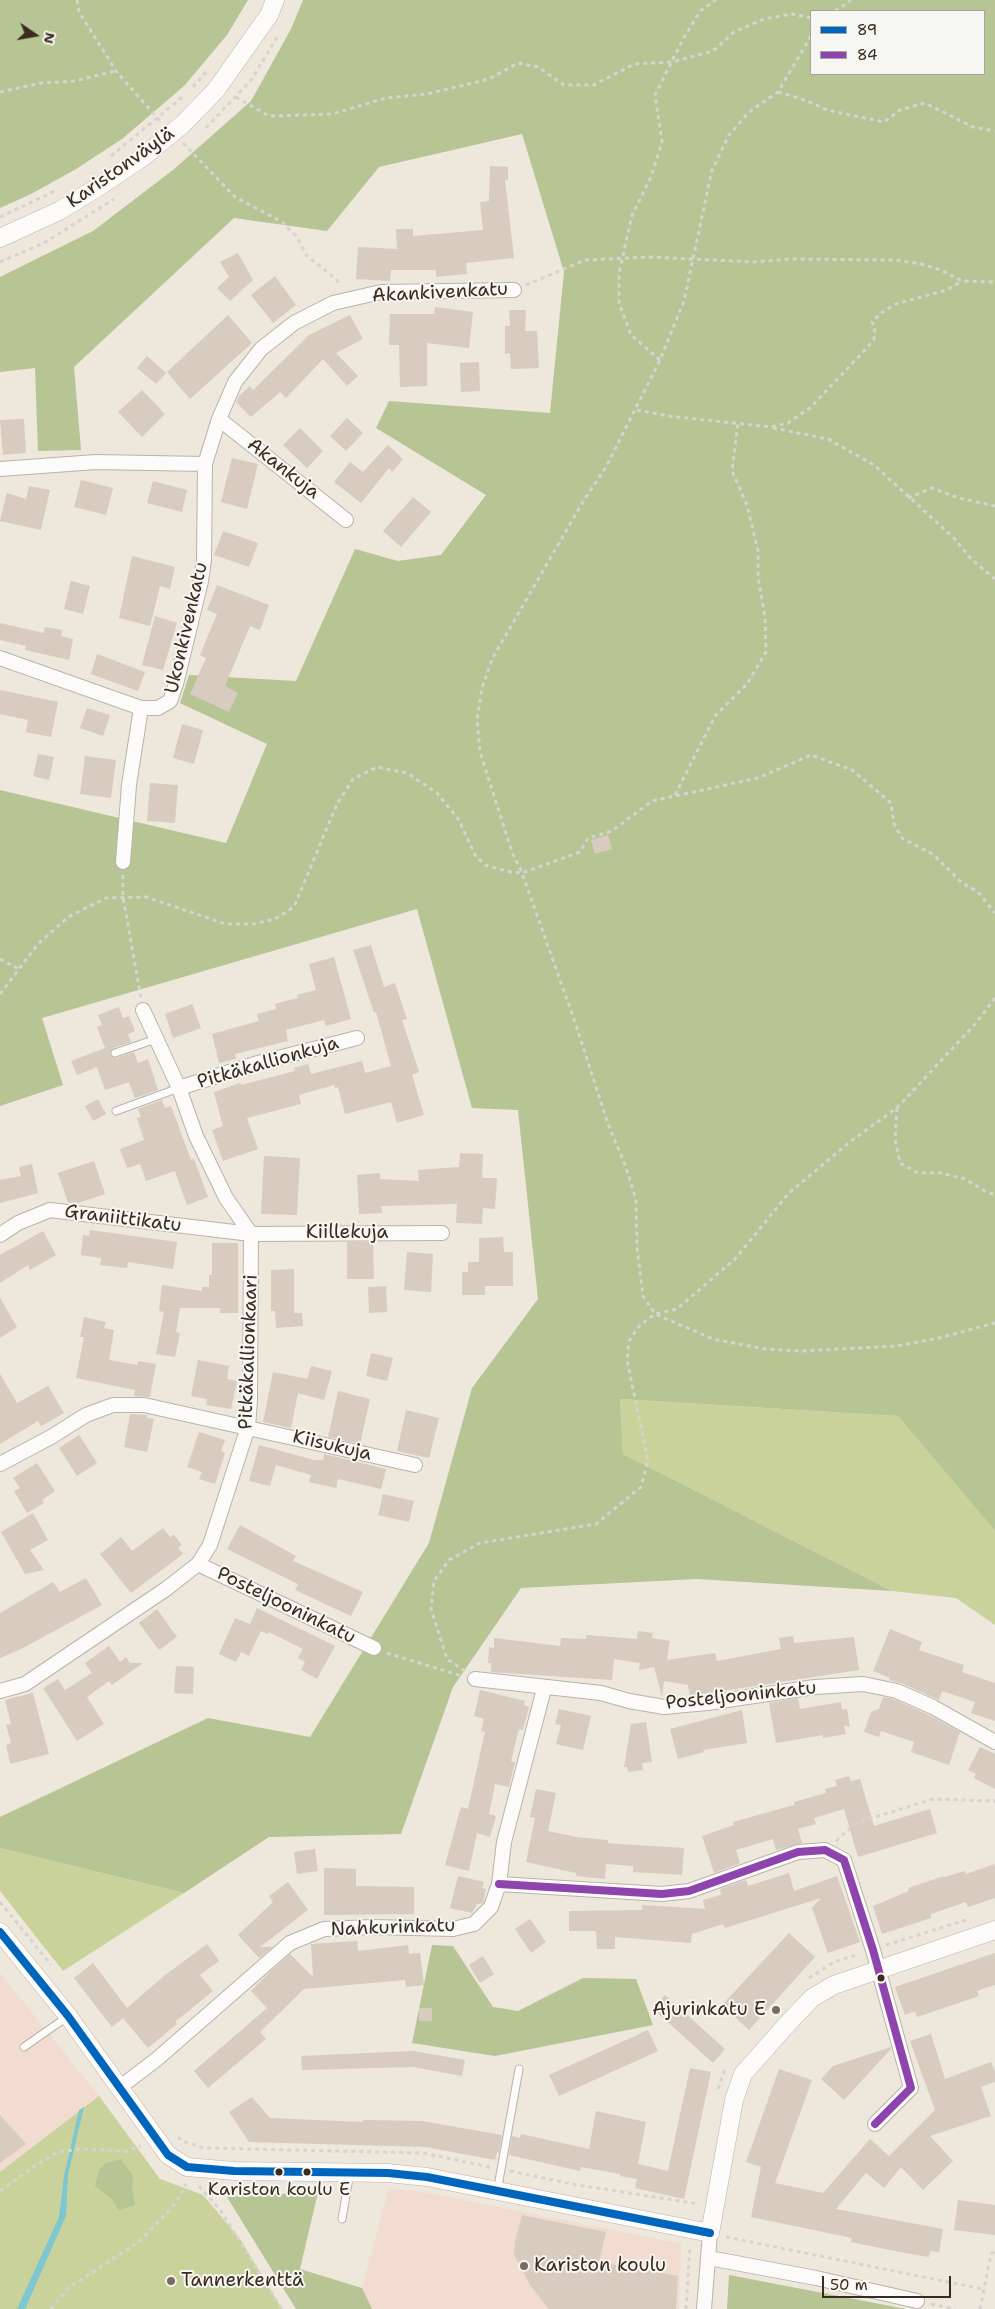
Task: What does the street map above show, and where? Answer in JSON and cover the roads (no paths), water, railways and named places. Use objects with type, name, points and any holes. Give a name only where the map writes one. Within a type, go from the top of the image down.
[{"type":"street","name":"Karistonväylä","points":[[0,238],[59,211],[103,184],[143,157],[183,124],[216,90],[269,15],[275,0]]},
{"type":"street","name":"Akankivenkatu","points":[[205,464],[219,419],[235,382],[261,349],[294,323],[333,303],[381,292],[514,290]]},
{"type":"street","name":"Akankuja","points":[[219,419],[346,520]]},
{"type":"street","points":[[0,469],[96,462],[205,464]]},
{"type":"street","name":"Ukonkivenkatu","points":[[0,658],[141,708],[158,708],[170,701],[176,684],[202,574],[205,464]]},
{"type":"street","name":"Ukonkivenkatu","points":[[123,862],[130,785],[141,708]]},
{"type":"street","points":[[144,1010],[179,1088],[196,1136],[217,1180],[226,1198],[252,1234]]},
{"type":"street","name":"Pitkäkallionkuja","points":[[179,1088],[258,1063],[357,1038]]},
{"type":"street","name":"Graniittikatu","points":[[0,1235],[18,1223],[50,1210],[252,1234]]},
{"type":"street","name":"Kiillekuja","points":[[252,1234],[442,1232]]},
{"type":"street","name":"Pitkäkallionkaari","points":[[0,1691],[25,1684],[166,1589],[198,1564],[210,1545],[248,1428],[252,1234]]},
{"type":"street","name":"Kiisukuja","points":[[0,1464],[51,1437],[86,1415],[113,1405],[144,1405],[415,1465]]},
{"type":"street","name":"Posteljooninkatu","points":[[198,1564],[374,1648]]},
{"type":"street","name":"Posteljooninkatu","points":[[475,1679],[544,1689],[601,1694],[629,1701],[664,1706],[707,1703],[815,1688],[863,1684],[897,1690],[933,1707],[995,1742]]},
{"type":"street","name":"Nahkurinkatu","points":[[118,2088],[132,2080],[157,2059],[290,1943],[324,1929],[372,1927],[453,1928],[474,1924],[491,1908],[499,1884],[504,1842],[544,1689]]},
{"type":"street","points":[[499,1884],[662,1894],[689,1891],[798,1852],[825,1850],[844,1860],[874,1950],[878,1971],[911,2088],[875,2124]]},
{"type":"street","points":[[704,2309],[709,2258],[717,2234],[734,2100],[743,2074],[812,1998],[834,1985],[995,1930]]},
{"type":"street","points":[[0,1932],[68,2016],[168,2155],[187,2167],[234,2171],[350,2172],[426,2177],[717,2234]]},
{"type":"street","points":[[709,2258],[816,2278],[917,2301]]},
{"type":"lane","points":[[115,1053],[156,1039]]},
{"type":"lane","points":[[116,1111],[179,1088]]},
{"type":"lane","points":[[24,2047],[68,2016]]},
{"type":"lane","points":[[497,2192],[520,2069]]},
{"type":"lane","points":[[342,2219],[350,2172]]},
{"type":"water","points":[[84,2107],[68,2175],[66,2216],[25,2309],[17,2309],[59,2217],[64,2176],[79,2110]]},
{"type":"place","name":"Ajurinkatu E","points":[[776,2010]]},
{"type":"place","name":"Kariston koulu E","points":[[279,2172]]},
{"type":"place","name":"Kariston koulu","points":[[524,2266]]},
{"type":"place","name":"Tannerkenttä","points":[[171,2281]]}]
